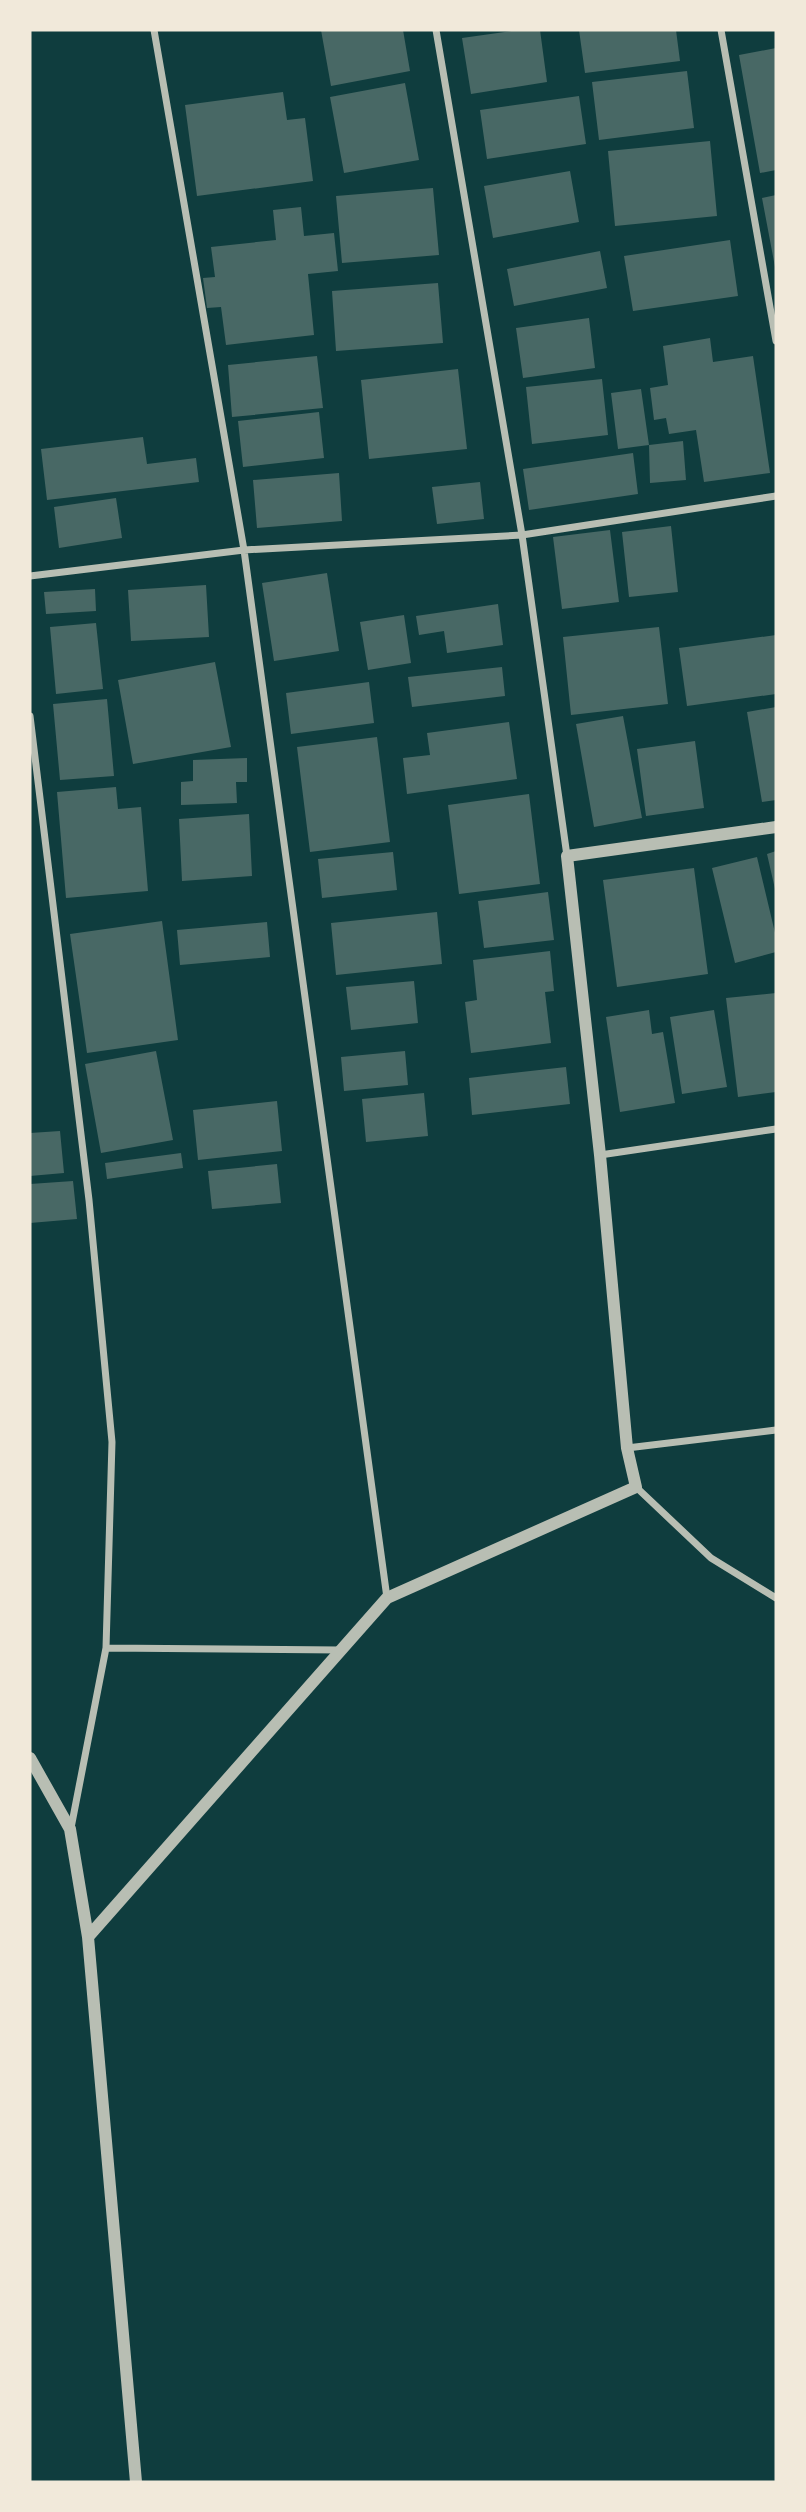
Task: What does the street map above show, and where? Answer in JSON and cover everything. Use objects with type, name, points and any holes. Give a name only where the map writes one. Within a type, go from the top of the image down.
[{"type":"street","points":[[154,30],[244,550],[387,1598]]},
{"type":"street","points":[[436,30],[522,535],[567,856],[600,1155],[627,1448],[636,1487],[710,1558],[776,1598]]},
{"type":"street","points":[[721,30],[776,341]]},
{"type":"street","points":[[30,576],[244,550],[522,535],[776,496]]},
{"type":"street","points":[[30,716],[89,1200],[112,1441],[106,1648],[70,1829]]},
{"type":"street","points":[[567,856],[776,827]]},
{"type":"street","points":[[600,1155],[776,1129]]},
{"type":"street","points":[[627,1448],[776,1430]]},
{"type":"street","points":[[88,1937],[387,1598],[636,1487]]},
{"type":"street","points":[[106,1648],[341,1650]]},
{"type":"street","points":[[30,1758],[70,1829],[88,1937],[136,2482]]},
{"type":"building","points":[[321,30],[403,30],[410,71],[331,86]]},
{"type":"building","points":[[519,30],[540,30],[547,82],[471,94],[462,38]]},
{"type":"building","points":[[579,30],[676,30],[680,61],[585,73]]},
{"type":"building","points":[[776,48],[776,170],[760,173],[739,55]]},
{"type":"building","points":[[687,71],[694,128],[599,140],[592,82]]},
{"type":"building","points":[[405,83],[419,160],[344,173],[330,97]]},
{"type":"building","points":[[283,92],[287,120],[305,118],[313,181],[197,196],[185,105]]},
{"type":"building","points":[[579,96],[586,144],[487,159],[480,110]]},
{"type":"building","points":[[710,141],[717,216],[615,226],[608,151]]},
{"type":"building","points":[[570,171],[579,222],[493,238],[484,186]]},
{"type":"building","points":[[433,188],[439,255],[342,263],[336,196]]},
{"type":"building","points":[[776,195],[776,267],[775,267],[762,198]]},
{"type":"building","points":[[301,207],[304,236],[334,233],[338,271],[308,274],[314,335],[226,345],[221,307],[207,308],[203,278],[215,277],[211,247],[276,240],[273,210]]},
{"type":"building","points":[[730,240],[738,296],[633,311],[624,256]]},
{"type":"building","points":[[600,251],[607,288],[514,306],[507,269]]},
{"type":"building","points":[[438,283],[443,343],[336,351],[332,291]]},
{"type":"building","points":[[589,318],[595,368],[523,378],[516,328]]},
{"type":"building","points":[[710,338],[713,362],[753,356],[770,473],[704,482],[696,430],[669,434],[666,418],[654,420],[650,388],[668,385],[663,346]]},
{"type":"building","points":[[317,356],[323,408],[232,417],[228,365]]},
{"type":"building","points":[[458,369],[467,449],[369,459],[361,380]]},
{"type":"building","points":[[602,379],[608,435],[532,444],[526,387]]},
{"type":"building","points":[[641,389],[649,445],[618,449],[611,393]]},
{"type":"building","points":[[319,412],[324,458],[243,467],[238,421]]},
{"type":"building","points":[[143,437],[147,464],[196,458],[199,482],[47,500],[41,449]]},
{"type":"building","points":[[683,441],[686,480],[650,483],[649,445]]},
{"type":"building","points":[[633,453],[638,494],[529,510],[523,469]]},
{"type":"building","points":[[339,473],[342,521],[257,528],[253,480]]},
{"type":"building","points":[[480,482],[484,519],[437,524],[432,487]]},
{"type":"building","points":[[116,498],[122,538],[59,548],[54,507]]},
{"type":"building","points":[[671,526],[678,592],[629,597],[622,532]]},
{"type":"building","points":[[610,530],[619,602],[562,609],[553,537]]},
{"type":"building","points":[[327,573],[339,651],[274,661],[262,583]]},
{"type":"building","points":[[206,585],[209,637],[131,641],[128,590]]},
{"type":"building","points":[[95,589],[96,611],[46,614],[44,592]]},
{"type":"building","points":[[498,604],[503,645],[447,653],[444,631],[419,635],[416,616]]},
{"type":"building","points":[[404,615],[411,663],[368,670],[360,622]]},
{"type":"building","points":[[96,623],[103,689],[56,694],[50,627]]},
{"type":"building","points":[[659,627],[668,704],[571,715],[563,637]]},
{"type":"building","points":[[776,635],[776,694],[687,706],[679,648]]},
{"type":"building","points":[[215,662],[231,747],[133,764],[118,680]]},
{"type":"building","points":[[502,667],[505,696],[412,707],[408,677]]},
{"type":"building","points":[[369,682],[374,723],[291,734],[286,693]]},
{"type":"building","points":[[107,699],[114,776],[60,780],[53,704]]},
{"type":"building","points":[[776,707],[776,800],[762,802],[747,712]]},
{"type":"building","points":[[623,716],[642,818],[594,827],[576,724]]},
{"type":"building","points":[[509,722],[517,779],[407,794],[403,758],[430,755],[427,733]]},
{"type":"building","points":[[377,737],[390,842],[310,852],[297,747]]},
{"type":"building","points":[[695,741],[704,808],[646,816],[637,749]]},
{"type":"building","points":[[247,758],[247,782],[236,782],[237,803],[181,805],[181,782],[193,781],[193,760]]},
{"type":"building","points":[[116,787],[118,809],[141,807],[148,891],[66,898],[57,792]]},
{"type":"building","points":[[529,794],[540,884],[459,894],[448,805]]},
{"type":"building","points":[[249,814],[252,876],[182,881],[179,819]]},
{"type":"building","points":[[776,851],[776,889],[775,889],[767,854]]},
{"type":"building","points":[[393,852],[397,890],[322,898],[318,859]]},
{"type":"building","points":[[757,857],[776,937],[776,952],[735,963],[712,868]]},
{"type":"building","points":[[694,868],[708,974],[617,987],[603,880]]},
{"type":"building","points":[[548,892],[554,940],[484,948],[478,901]]},
{"type":"building","points":[[437,912],[442,964],[336,975],[331,923]]},
{"type":"building","points":[[162,921],[178,1040],[87,1053],[70,934]]},
{"type":"building","points":[[267,922],[270,957],[180,965],[177,930]]},
{"type":"building","points":[[550,951],[554,991],[545,992],[551,1043],[471,1053],[465,1002],[477,1000],[473,960]]},
{"type":"building","points":[[414,981],[418,1023],[351,1030],[346,987]]},
{"type":"building","points":[[776,993],[776,1092],[738,1097],[726,998]]},
{"type":"building","points":[[649,1010],[652,1034],[663,1032],[675,1103],[620,1112],[606,1017]]},
{"type":"building","points":[[714,1010],[727,1087],[682,1094],[670,1017]]},
{"type":"building","points":[[156,1051],[173,1140],[101,1153],[85,1064]]},
{"type":"building","points":[[405,1051],[408,1085],[344,1091],[341,1057]]},
{"type":"building","points":[[566,1067],[570,1104],[472,1115],[469,1078]]},
{"type":"building","points":[[424,1093],[428,1136],[366,1142],[362,1099]]},
{"type":"building","points":[[277,1101],[282,1151],[198,1160],[193,1110]]},
{"type":"building","points":[[60,1131],[64,1173],[30,1176],[30,1133]]},
{"type":"building","points":[[181,1153],[183,1168],[107,1179],[105,1163]]},
{"type":"building","points":[[277,1164],[281,1203],[212,1209],[208,1171]]},
{"type":"building","points":[[73,1181],[77,1219],[30,1223],[30,1184]]}]
